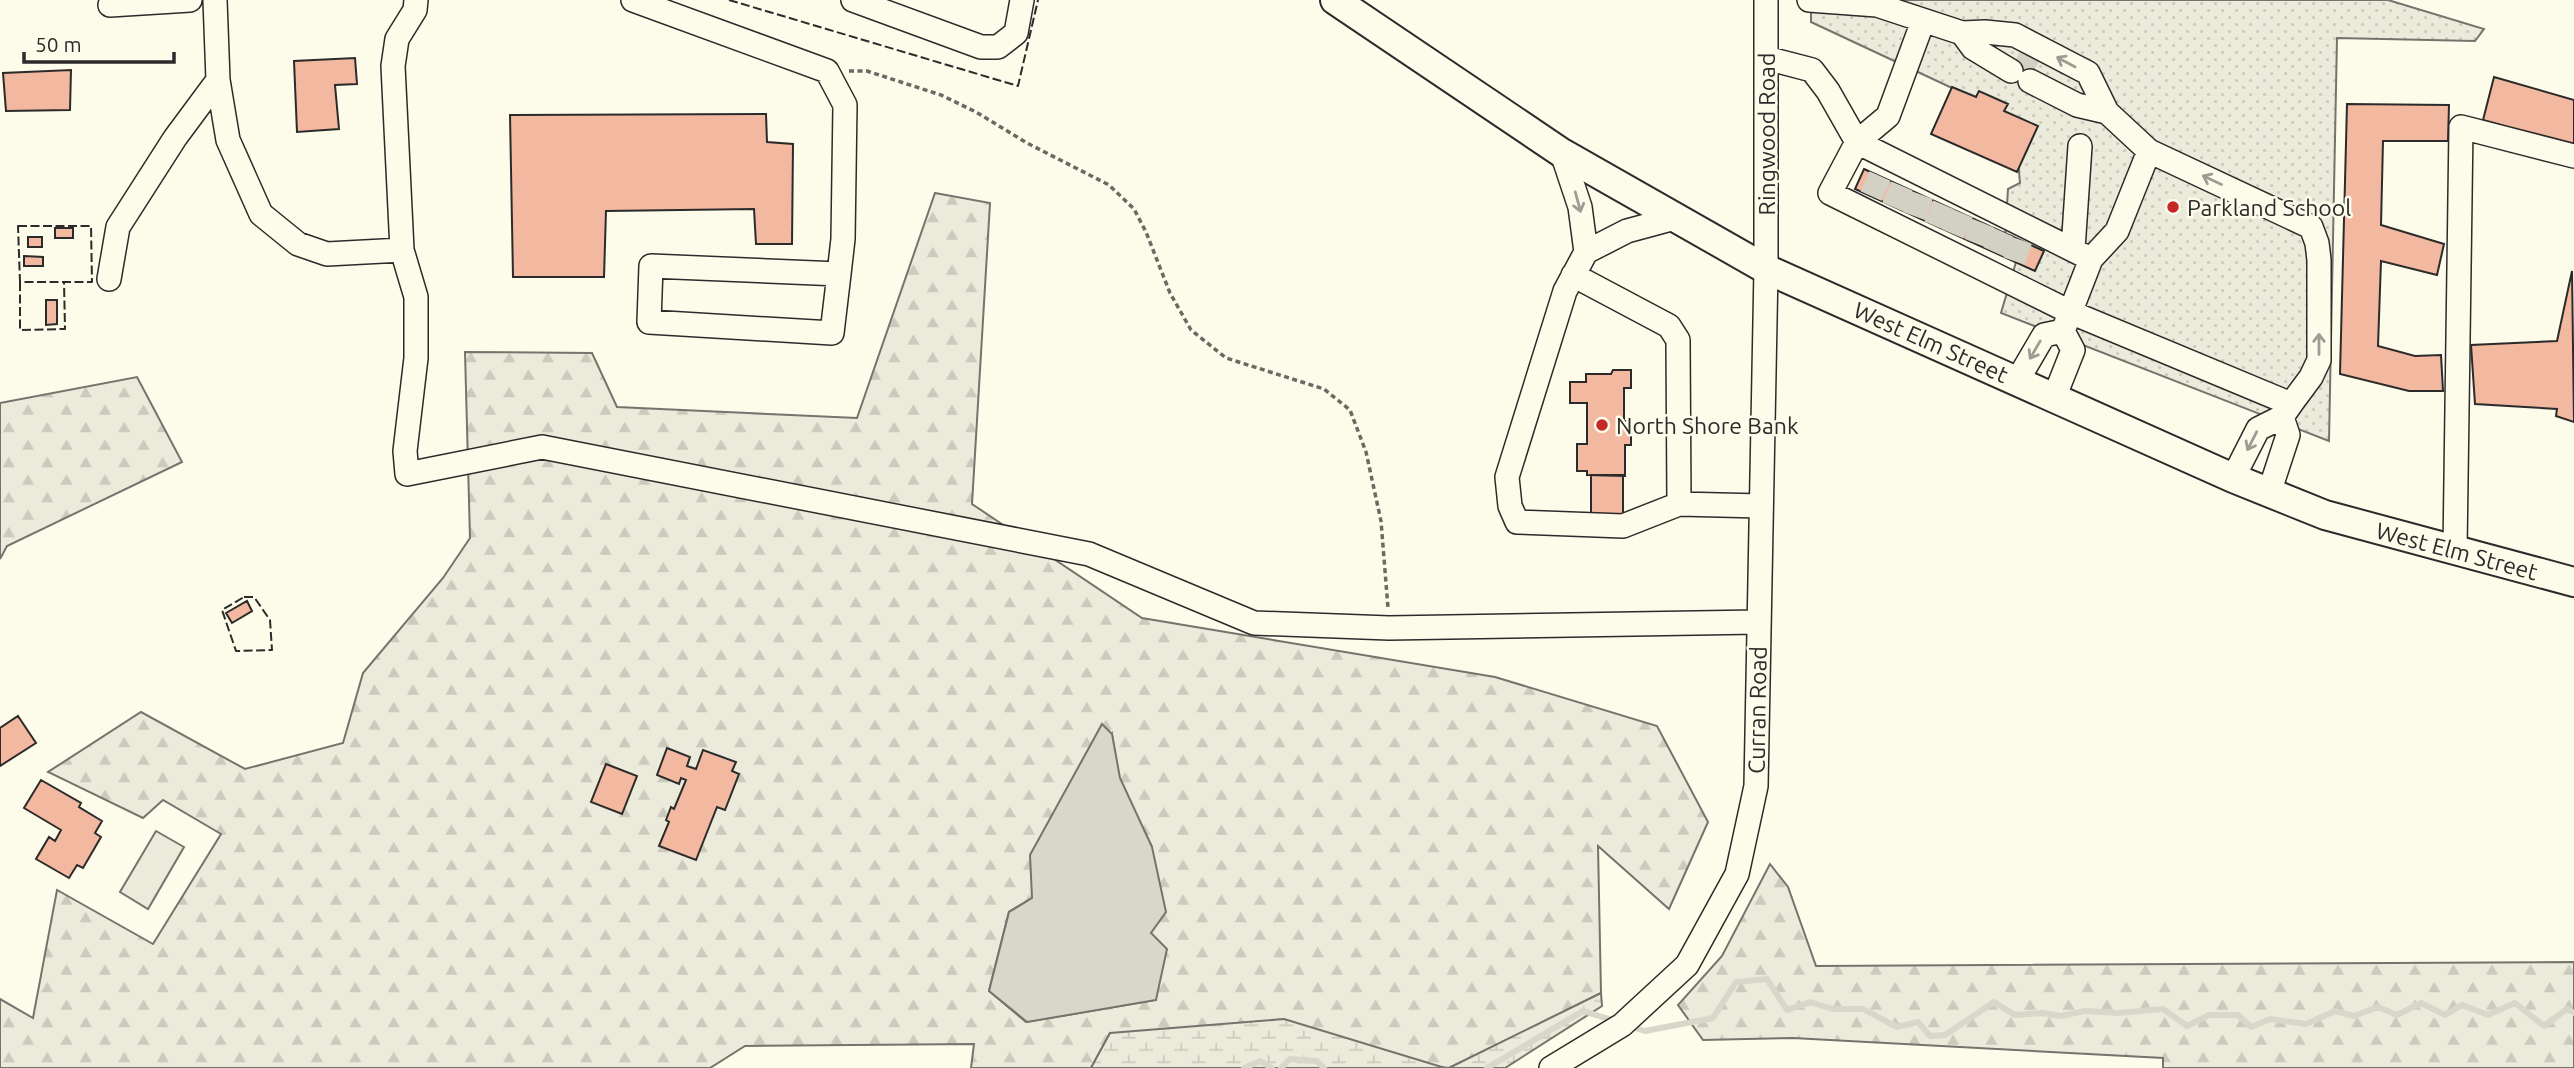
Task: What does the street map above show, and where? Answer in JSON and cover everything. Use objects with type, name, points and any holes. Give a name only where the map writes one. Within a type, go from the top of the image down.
[{"type":"main road","name":"West Elm Street","points":[[1335,0],[1562,153],[1766,268],[2233,478],[2325,515],[2574,582]]},
{"type":"street","points":[[110,5],[190,0]]},
{"type":"street","points":[[215,0],[218,80],[228,140],[261,214],[298,244],[327,254],[402,250]]},
{"type":"street","points":[[416,0],[415,10],[397,38],[393,66],[402,250],[416,297],[416,358],[405,451],[407,474],[542,447],[1089,554],[1254,623],[1389,628],[1758,622]]},
{"type":"street","points":[[633,0],[827,71],[845,104],[843,239],[839,274],[832,333],[649,322],[652,266],[839,274]]},
{"type":"street","points":[[853,0],[981,47],[998,47],[1016,33],[1022,0]]},
{"type":"street","name":"Ringwood Road","points":[[1766,0],[1766,268]]},
{"type":"street","points":[[1810,0],[1877,5],[1962,33],[2077,104],[2107,112]]},
{"type":"street","points":[[1923,21],[1888,116],[1857,142],[1830,193],[1876,185],[1978,234],[2082,254],[2117,231],[2149,151]]},
{"type":"street","points":[[1962,33],[2015,35],[2088,73],[2107,112],[2149,151],[2311,227],[2317,243],[2319,261],[2319,360],[2311,377],[2287,411],[2258,429],[2233,478]]},
{"type":"street","points":[[1766,58],[1812,70],[1828,91],[1857,142],[1876,185],[1978,234],[2067,321],[2287,411]]},
{"type":"street","points":[[109,279],[118,227],[176,138],[218,80]]},
{"type":"street","points":[[2455,550],[2461,127],[2574,156]]},
{"type":"street","points":[[2054,398],[2073,349],[2067,321],[2082,254],[2080,146]]},
{"type":"street","points":[[1562,153],[1580,207],[1586,252]]},
{"type":"street","points":[[1675,218],[1628,231],[1586,252],[1565,291],[1507,477],[1510,506],[1517,522],[1623,526],[1679,503],[1760,506]]},
{"type":"street","name":"Curran Road","points":[[1551,1068],[1622,1025],[1687,965],[1737,874],[1756,786],[1766,268]]},
{"type":"street","points":[[1573,275],[1670,326],[1678,340],[1679,503]]},
{"type":"street","points":[[2017,381],[2044,335],[2067,321]]},
{"type":"street","points":[[2269,493],[2288,435],[2287,411]]},
{"type":"path","points":[[827,71],[867,71],[942,96],[1109,185],[1134,209],[1170,293],[1191,330],[1226,358],[1324,389],[1350,410],[1366,452],[1381,521],[1389,628]]},
{"type":"green space","name":"Parkland School","points":[[1811,0],[2388,0],[2484,29],[2475,41],[2337,38],[2329,441],[2001,313],[2016,262],[2005,238],[2008,189],[2020,183],[2014,117],[1811,22]]},
{"type":"green space","points":[[935,193],[990,203],[972,504],[1142,618],[1495,677],[1657,726],[1708,822],[1669,909],[1598,846],[1601,993],[1449,1068],[1110,1033],[1091,1068],[971,1068],[974,1044],[745,1046],[710,1068],[0,1068],[0,999],[33,1018],[57,890],[153,944],[221,834],[163,800],[143,818],[48,772],[141,712],[245,769],[343,743],[363,673],[443,578],[470,538],[465,352],[592,353],[617,407],[857,418]],"holes":[[[1112,734],[1119,778],[1152,847],[1151,933],[1156,1000],[1026,1022],[989,991],[1009,912],[1032,898]]]},
{"type":"green space","points":[[137,377],[182,462],[7,546],[0,559],[0,403]]},
{"type":"green space","points":[[156,831],[184,847],[148,909],[120,892]]},
{"type":"green space","points":[[1770,864],[1788,887],[1816,966],[2574,962],[2574,1068],[2163,1068],[2163,1058],[1793,1038],[1703,1040],[1678,1005],[1722,956]]},
{"type":"green space","points":[[1601,993],[1602,1006],[1505,1068],[1449,1068]]},
{"type":"green space","points":[[1284,1019],[1445,1068],[1091,1068],[1110,1033]]},
{"type":"shaded area","points":[[1102,724],[1112,734],[1120,778],[1152,847],[1166,912],[1151,933],[1167,949],[1156,1000],[1027,1022],[989,991],[1009,912],[1032,898],[1030,855]]},
{"type":"building","points":[[355,58],[357,84],[335,85],[339,129],[297,132],[294,61]]},
{"type":"building","points":[[71,70],[70,110],[6,111],[3,73]]},
{"type":"building","points":[[2494,77],[2574,100],[2574,146],[2483,120]]},
{"type":"building","points":[[1952,87],[1976,97],[1979,91],[2008,104],[2004,111],[2038,126],[2017,172],[1931,134]]},
{"type":"building","points":[[2347,104],[2449,105],[2448,141],[2383,141],[2381,225],[2444,244],[2437,275],[2381,261],[2378,346],[2415,356],[2441,355],[2443,391],[2409,391],[2340,374]]},
{"type":"building","points":[[766,114],[767,142],[793,144],[792,244],[756,244],[754,209],[606,211],[604,277],[513,277],[510,115]]},
{"type":"building","points":[[1864,169],[2044,251],[2035,271],[1855,189]]},
{"type":"building","points":[[55,228],[73,228],[73,238],[55,238]]},
{"type":"building","points":[[28,237],[42,237],[42,247],[28,247]]},
{"type":"building","points":[[24,256],[43,257],[43,266],[24,266]]},
{"type":"building","points":[[2572,271],[2574,422],[2556,416],[2557,409],[2475,404],[2471,345],[2557,341]]},
{"type":"building","points":[[46,300],[57,300],[57,324],[46,325]]},
{"type":"building","points":[[1613,370],[1631,370],[1631,388],[1624,388],[1624,421],[1631,421],[1631,445],[1625,445],[1625,476],[1587,475],[1587,471],[1577,471],[1577,444],[1587,444],[1587,403],[1570,403],[1570,382],[1586,382],[1586,374],[1611,374]]},
{"type":"building","points":[[1591,475],[1623,475],[1623,520],[1591,520]]},
{"type":"building","points":[[247,601],[252,611],[232,623],[226,613]]},
{"type":"building","points":[[18,716],[36,743],[0,766],[0,728]]},
{"type":"building","points":[[667,748],[690,757],[687,766],[696,769],[703,750],[736,762],[732,771],[739,774],[725,810],[717,807],[696,860],[659,846],[669,822],[666,820],[671,807],[674,809],[686,780],[681,778],[679,784],[657,775]]},
{"type":"building","points":[[606,764],[637,776],[622,814],[591,802]]},
{"type":"building","points":[[41,780],[81,803],[79,807],[102,821],[95,833],[101,837],[83,868],[77,865],[69,878],[36,859],[49,837],[55,841],[61,830],[24,808]]},
{"type":"waterway","points":[[1629,1026],[1645,1031],[1713,1018],[1736,982],[1767,979],[1787,1010],[1810,1002],[1833,1009],[1863,1009],[1897,1027],[1918,1022],[1930,1036],[1945,1035],[1994,1002],[2015,1015],[2042,1013],[2061,1016],[2085,1011],[2118,1013],[2163,1009],[2187,1026],[2209,1015],[2238,1015],[2251,1027],[2270,1019],[2306,1024],[2335,1011],[2354,1016],[2378,1007],[2397,1015],[2421,1003],[2445,1015],[2462,1005],[2488,1015],[2515,1003],[2544,1026],[2567,1009],[2574,1013]]},
{"type":"waterway","points":[[1487,1068],[1583,1011],[1615,1021]]},
{"type":"waterway","points":[[1281,1068],[1290,1059],[1317,1061],[1324,1068]]},
{"type":"waterway","points":[[1244,1068],[1260,1061],[1272,1068]]},
{"type":"tunnel","points":[[2017,57],[2036,67]]},
{"type":"tunnel","points":[[1871,196],[1880,176]]},
{"type":"tunnel","points":[[1893,207],[1902,186]]},
{"type":"tunnel","points":[[1914,216],[1922,195]]},
{"type":"tunnel","points":[[1935,226],[1944,205]]},
{"type":"tunnel","points":[[1953,234],[1962,213]]},
{"type":"tunnel","points":[[1975,243],[1983,223]]},
{"type":"tunnel","points":[[1994,252],[2003,232]]},
{"type":"tunnel","points":[[2014,261],[2021,240]]},
{"type":"fence","points":[[729,0],[1018,86],[1038,0]]},
{"type":"fence","points":[[18,226],[91,226],[92,282],[20,282],[18,226]]},
{"type":"fence","points":[[20,282],[20,330],[65,329],[64,282]]},
{"type":"fence","points":[[244,597],[254,597],[270,620],[272,650],[236,651],[222,610],[244,597]]},
{"type":"place","name":"Parkland School","points":[[2173,207]]},
{"type":"place","name":"North Shore Bank","points":[[1602,425]]}]
